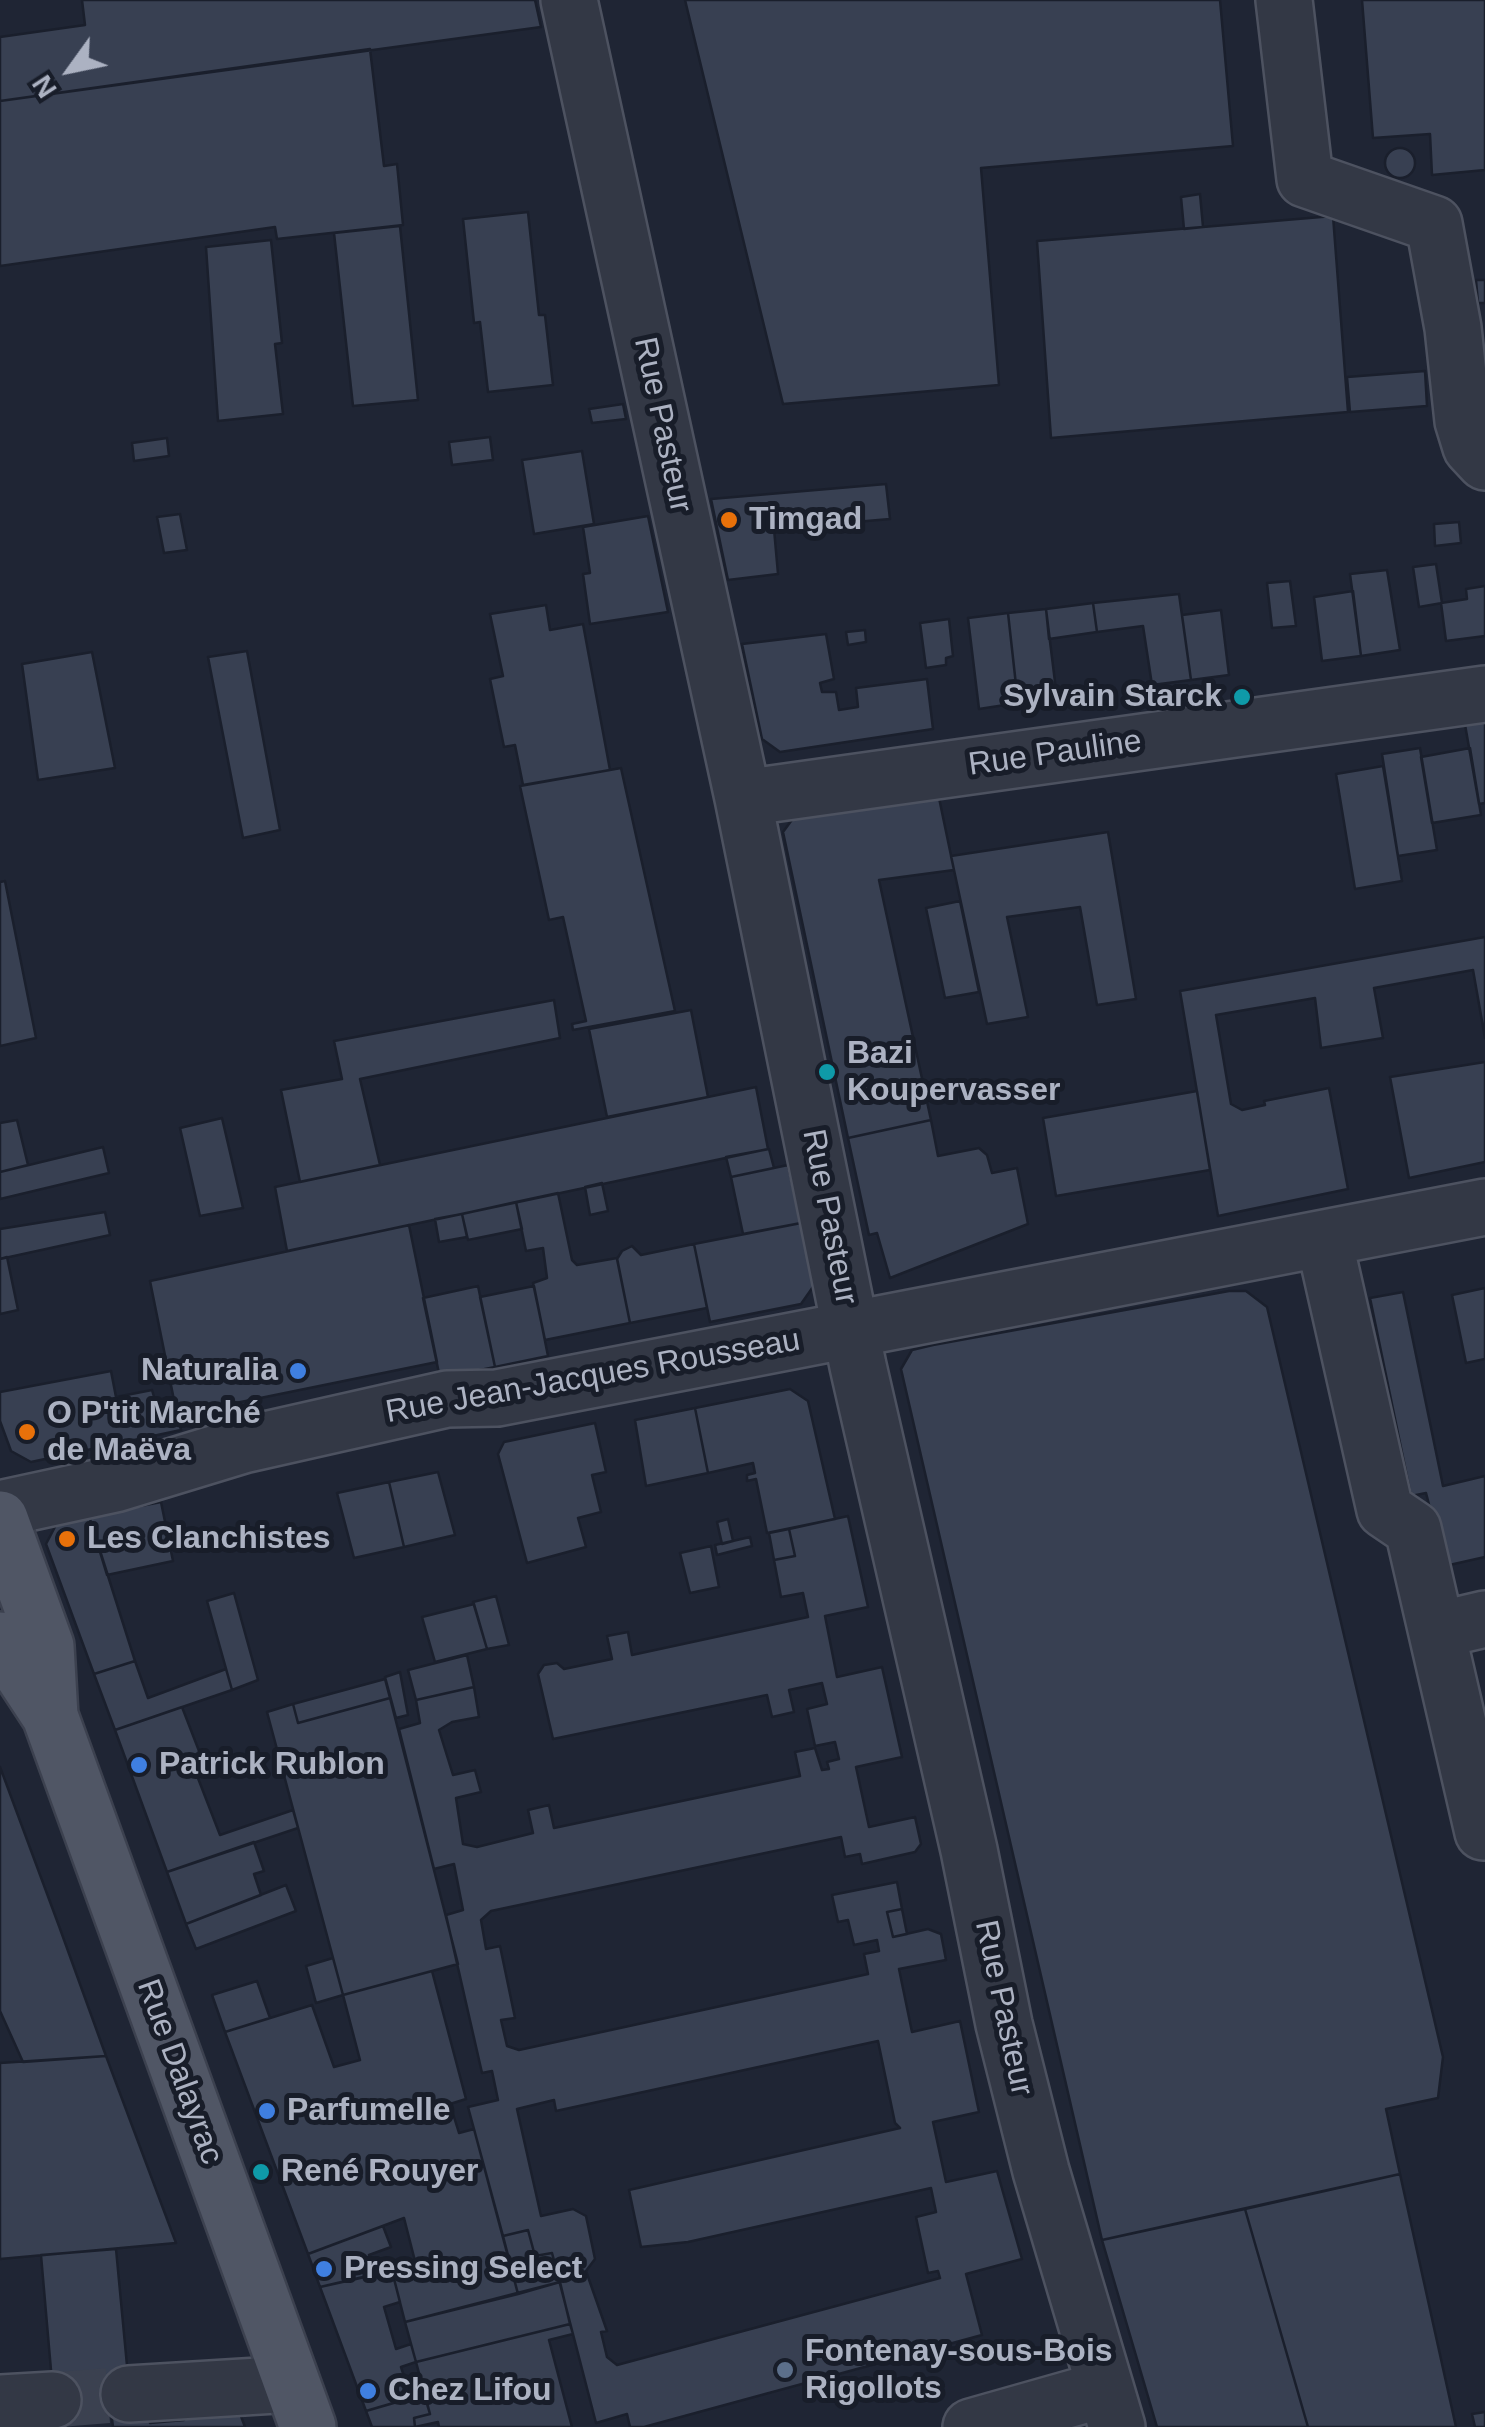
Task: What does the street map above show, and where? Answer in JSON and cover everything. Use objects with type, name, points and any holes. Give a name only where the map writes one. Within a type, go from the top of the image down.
[{"type":"main road","name":"Rue Dalayrac","points":[[0,1518],[46,1646],[50,1716]]},
{"type":"main road","name":"Rue Dalayrac","points":[[0,1640],[50,1716],[300,2405]]},
{"type":"street","name":"Rue Pasteur","points":[[570,0],[743,798],[852,1332],[1004,2024],[1040,2171],[1111,2408]]},
{"type":"street","points":[[1284,0],[1304,179],[1434,224],[1454,328],[1463,421],[1471,446],[1485,462]]},
{"type":"street","name":"Rue Pauline","points":[[743,798],[1485,694]]},
{"type":"street","name":"Rue Jean-Jacques Rousseau","points":[[0,1509],[115,1484],[244,1445],[447,1399],[497,1398],[1485,1208]]},
{"type":"street","points":[[1324,1240],[1385,1510],[1413,1529],[1461,1624],[1484,1832]]},
{"type":"street","points":[[129,2394],[300,2405]]},
{"type":"street","points":[[0,2403],[53,2400]]},
{"type":"street","points":[[970,2427],[1111,2408]]},
{"type":"building","points":[[82,0],[535,0],[541,27],[0,101],[0,37],[85,25]]},
{"type":"building","points":[[685,0],[1220,0],[1233,146],[981,168],[999,385],[783,404]]},
{"type":"building","points":[[1362,0],[1485,0],[1485,170],[1432,175],[1430,134],[1373,138]]},
{"type":"building","points":[[370,49],[384,166],[397,164],[403,225],[277,239],[275,227],[0,266],[0,101]]},
{"type":"building","points":[[1400,148],[1414,157],[1415,163],[1406,177],[1400,178],[1386,169],[1385,163],[1394,149]]},
{"type":"building","points":[[1200,194],[1203,227],[1184,229],[1181,197]]},
{"type":"building","points":[[528,212],[539,315],[545,315],[553,385],[488,392],[480,322],[474,323],[463,219]]},
{"type":"building","points":[[1333,216],[1348,412],[1051,438],[1037,241]]},
{"type":"building","points":[[400,226],[418,400],[353,406],[334,233]]},
{"type":"building","points":[[271,240],[282,343],[275,344],[283,414],[218,421],[206,247]]},
{"type":"building","points":[[1476,280],[1485,280],[1485,303],[1478,303]]},
{"type":"building","points":[[1425,371],[1427,406],[1350,412],[1347,377]]},
{"type":"building","points":[[623,404],[626,419],[592,423],[589,409]]},
{"type":"building","points":[[490,437],[493,460],[452,465],[449,442]]},
{"type":"building","points":[[167,438],[169,456],[134,461],[132,443]]},
{"type":"building","points":[[582,451],[594,524],[534,534],[522,460]]},
{"type":"building","points":[[886,484],[890,519],[774,529],[778,574],[728,580],[711,499]]},
{"type":"building","points":[[180,514],[187,550],[164,553],[157,517]]},
{"type":"building","points":[[648,516],[668,612],[590,624],[583,574],[590,573],[583,527]]},
{"type":"building","points":[[1459,522],[1461,543],[1435,546],[1434,524]]},
{"type":"building","points":[[1436,564],[1442,603],[1419,607],[1413,567]]},
{"type":"building","points":[[1387,570],[1400,650],[1361,656],[1350,574]]},
{"type":"building","points":[[1290,581],[1296,626],[1272,628],[1267,583]]},
{"type":"building","points":[[1485,586],[1485,636],[1446,641],[1441,603],[1467,599],[1466,589]]},
{"type":"building","points":[[1353,591],[1361,656],[1322,661],[1314,597]]},
{"type":"building","points":[[1179,594],[1191,680],[1152,685],[1143,626],[1097,632],[1093,603]]},
{"type":"building","points":[[1093,603],[1097,632],[1049,639],[1046,609]]},
{"type":"building","points":[[546,605],[550,630],[583,624],[610,770],[523,785],[515,745],[504,747],[490,679],[503,676],[490,614]]},
{"type":"building","points":[[1046,609],[1057,698],[1018,703],[1008,613]]},
{"type":"building","points":[[1221,610],[1229,675],[1191,680],[1182,615]]},
{"type":"building","points":[[1008,613],[1018,703],[979,709],[968,618]]},
{"type":"building","points":[[949,619],[953,656],[946,658],[946,665],[926,668],[920,623]]},
{"type":"building","points":[[865,630],[866,642],[848,645],[846,632]]},
{"type":"building","points":[[826,634],[834,679],[820,683],[822,692],[836,692],[839,710],[858,707],[856,688],[927,679],[933,729],[780,752],[762,739],[742,644]]},
{"type":"building","points":[[247,651],[280,830],[243,838],[208,657]]},
{"type":"building","points":[[92,652],[115,768],[38,780],[22,664]]},
{"type":"building","points":[[1485,716],[1485,803],[1479,804],[1464,719]]},
{"type":"building","points":[[1420,748],[1437,850],[1398,856],[1382,754]]},
{"type":"building","points":[[1470,748],[1481,815],[1432,823],[1421,757]]},
{"type":"building","points":[[1383,766],[1402,881],[1355,889],[1336,774]]},
{"type":"building","points":[[621,768],[675,1011],[573,1030],[572,1024],[586,1021],[563,917],[549,920],[520,786]]},
{"type":"building","points":[[938,793],[954,870],[879,880],[931,1120],[848,1138],[783,832],[797,813]]},
{"type":"building","points":[[1108,832],[1136,999],[1097,1005],[1080,907],[1007,917],[1028,1017],[987,1024],[951,856]]},
{"type":"building","points":[[5,881],[36,1038],[0,1046],[0,882]]},
{"type":"building","points":[[960,901],[979,992],[945,998],[926,908]]},
{"type":"building","points":[[1485,937],[1485,1038],[1473,970],[1374,988],[1383,1038],[1321,1048],[1315,998],[1216,1015],[1231,1104],[1242,1110],[1265,1105],[1264,1101],[1329,1088],[1348,1189],[1218,1216],[1180,991]]},
{"type":"building","points":[[554,1000],[560,1038],[360,1079],[380,1165],[300,1182],[281,1090],[342,1079],[334,1041]]},
{"type":"building","points":[[691,1010],[708,1097],[607,1117],[589,1029]]},
{"type":"building","points":[[1485,1062],[1485,1162],[1409,1178],[1390,1077]]},
{"type":"building","points":[[756,1087],[768,1149],[287,1251],[275,1187]]},
{"type":"building","points":[[1197,1091],[1210,1170],[1056,1196],[1043,1118]]},
{"type":"building","points":[[222,1118],[243,1208],[200,1216],[180,1128]]},
{"type":"building","points":[[17,1120],[28,1165],[0,1172],[0,1123]]},
{"type":"building","points":[[931,1120],[938,1156],[979,1148],[987,1155],[992,1173],[1017,1168],[1028,1224],[890,1278],[877,1233],[869,1235],[848,1138]]},
{"type":"building","points":[[103,1147],[109,1173],[0,1199],[0,1172]]},
{"type":"building","points":[[769,1149],[774,1168],[731,1177],[726,1157]]},
{"type":"building","points":[[788,1165],[801,1223],[743,1234],[731,1177]]},
{"type":"building","points":[[602,1183],[608,1211],[590,1215],[585,1187]]},
{"type":"building","points":[[558,1193],[572,1260],[577,1265],[617,1258],[630,1323],[545,1340],[533,1283],[547,1278],[543,1248],[526,1251],[516,1202]]},
{"type":"building","points":[[516,1202],[522,1229],[468,1240],[462,1214]]},
{"type":"building","points":[[105,1212],[110,1235],[0,1259],[0,1229]]},
{"type":"building","points":[[462,1214],[467,1237],[439,1242],[435,1219]]},
{"type":"building","points":[[801,1223],[815,1284],[801,1304],[710,1322],[694,1244]]},
{"type":"building","points":[[409,1225],[437,1362],[177,1415],[150,1281]]},
{"type":"building","points":[[694,1244],[707,1308],[630,1323],[617,1259],[622,1251],[632,1246],[641,1255]]},
{"type":"building","points":[[7,1257],[18,1310],[0,1314],[0,1259]]},
{"type":"building","points":[[478,1286],[495,1367],[440,1378],[423,1298]]},
{"type":"building","points":[[534,1286],[548,1356],[495,1367],[480,1297]]},
{"type":"building","points":[[1485,1288],[1485,1359],[1466,1363],[1452,1295]]},
{"type":"building","points":[[1246,1291],[1267,1307],[1443,2057],[1438,2098],[1386,2109],[1400,2174],[1102,2240],[901,1369],[912,1350],[933,1345]]},
{"type":"building","points":[[1403,1292],[1443,1486],[1485,1476],[1485,1557],[1445,1566],[1426,1493],[1411,1496],[1370,1298]]},
{"type":"building","points":[[111,1371],[116,1397],[152,1390],[155,1400],[173,1397],[181,1430],[31,1462],[11,1451],[0,1421],[0,1392]]},
{"type":"building","points":[[790,1389],[808,1401],[835,1519],[767,1533],[756,1479],[747,1481],[747,1475],[755,1473],[753,1463],[708,1473],[695,1408]]},
{"type":"building","points":[[695,1408],[708,1473],[646,1486],[635,1420]]},
{"type":"building","points":[[595,1423],[606,1472],[592,1475],[601,1512],[578,1518],[586,1547],[527,1563],[498,1454],[504,1442]]},
{"type":"building","points":[[438,1472],[455,1535],[404,1547],[389,1482]]},
{"type":"building","points":[[389,1482],[404,1547],[354,1558],[337,1493]]},
{"type":"building","points":[[161,1502],[173,1561],[107,1575],[89,1516]]},
{"type":"building","points":[[89,1516],[135,1661],[94,1674],[46,1544],[57,1523]]},
{"type":"building","points":[[848,1516],[868,1607],[825,1616],[837,1677],[882,1667],[902,1757],[856,1767],[869,1827],[915,1817],[921,1844],[915,1852],[862,1864],[860,1854],[845,1857],[841,1837],[491,1911],[481,1920],[486,1949],[500,1946],[515,2018],[501,2020],[507,2046],[519,2050],[868,1974],[864,1954],[879,1951],[877,1940],[854,1945],[848,1920],[838,1922],[832,1895],[897,1882],[902,1909],[887,1912],[893,1937],[928,1929],[941,1934],[946,1960],[899,1969],[912,2032],[960,2021],[979,2112],[933,2122],[946,2182],[997,2171],[1022,2259],[966,2274],[982,2335],[644,2427],[630,2427],[627,2414],[596,2423],[552,2253],[535,2256],[528,2230],[503,2236],[468,2107],[498,2100],[492,2071],[482,2073],[446,1915],[463,1910],[454,1864],[434,1869],[399,1729],[420,1723],[416,1700],[474,1687],[479,1717],[452,1722],[439,1730],[453,1775],[475,1770],[481,1792],[456,1798],[463,1844],[477,1847],[533,1833],[528,1810],[549,1805],[554,1828],[800,1776],[795,1752],[815,1748],[822,1770],[829,1769],[827,1762],[839,1759],[835,1742],[815,1746],[807,1709],[827,1704],[822,1683],[789,1690],[794,1712],[772,1717],[767,1695],[553,1739],[538,1674],[544,1665],[557,1663],[564,1669],[612,1659],[607,1636],[628,1632],[632,1655],[808,1617],[803,1593],[781,1597],[774,1560],[795,1556],[789,1529]],"holes":[[[878,2041],[895,2123],[900,2128],[629,2190],[641,2247],[688,2242],[931,2188],[936,2212],[916,2217],[928,2273],[938,2271],[940,2278],[617,2365],[607,2357],[601,2332],[607,2331],[586,2271],[595,2259],[586,2216],[573,2209],[541,2216],[517,2109],[554,2100],[556,2111]]]},
{"type":"building","points":[[728,1519],[733,1541],[722,1544],[717,1522]]},
{"type":"building","points":[[789,1529],[795,1556],[774,1560],[769,1533]]},
{"type":"building","points":[[750,1537],[752,1546],[717,1555],[715,1545]]},
{"type":"building","points":[[711,1546],[719,1587],[690,1593],[680,1553]]},
{"type":"building","points":[[234,1593],[258,1680],[232,1690],[207,1601]]},
{"type":"building","points":[[496,1596],[509,1645],[487,1649],[473,1602]]},
{"type":"building","points":[[474,1604],[487,1649],[435,1662],[422,1617]]},
{"type":"building","points":[[467,1655],[474,1687],[416,1700],[408,1670]]},
{"type":"building","points":[[135,1661],[148,1698],[226,1669],[232,1690],[115,1730],[94,1674]]},
{"type":"building","points":[[400,1672],[408,1715],[396,1718],[385,1677]]},
{"type":"building","points":[[385,1679],[390,1698],[298,1723],[293,1704]]},
{"type":"building","points":[[390,1698],[458,1964],[343,1995],[267,1712],[293,1704],[298,1723]]},
{"type":"building","points":[[182,1707],[206,1769],[196,1773],[220,1835],[293,1810],[298,1828],[167,1872],[115,1730]]},
{"type":"building","points":[[0,1767],[106,2056],[23,2062],[0,2011]]},
{"type":"building","points":[[254,1842],[264,1871],[254,1874],[261,1895],[186,1924],[167,1872]]},
{"type":"building","points":[[286,1885],[296,1911],[196,1949],[186,1924]]},
{"type":"building","points":[[902,1909],[907,1934],[893,1937],[887,1912]]},
{"type":"building","points":[[333,1958],[343,1995],[316,2003],[306,1966]]},
{"type":"building","points":[[432,1971],[466,2099],[450,2104],[459,2133],[474,2129],[518,2294],[405,2322],[392,2271],[416,2265],[404,2218],[308,2254],[225,2032],[312,2005],[334,2067],[360,2060],[343,1995]]},
{"type":"building","points":[[257,1981],[270,2018],[225,2032],[212,1995]]},
{"type":"building","points":[[106,2056],[176,2243],[0,2259],[0,2063]]},
{"type":"building","points":[[1400,2174],[1456,2427],[1308,2427],[1245,2209]]},
{"type":"building","points":[[1245,2209],[1308,2427],[1157,2427],[1102,2240]]},
{"type":"building","points":[[383,2226],[391,2247],[369,2255],[376,2274],[320,2287],[308,2254]]},
{"type":"building","points":[[528,2230],[535,2256],[552,2253],[560,2282],[518,2294],[503,2236]]},
{"type":"building","points":[[116,2249],[131,2408],[55,2416],[41,2255]]},
{"type":"building","points":[[392,2271],[400,2302],[384,2307],[396,2349],[411,2344],[416,2362],[401,2367],[411,2398],[366,2411],[320,2287]]},
{"type":"building","points":[[560,2282],[570,2324],[416,2362],[405,2322]]},
{"type":"building","points":[[570,2324],[573,2334],[549,2340],[572,2427],[439,2427],[438,2422],[415,2427],[414,2418],[430,2414],[416,2362]]},
{"type":"building","points":[[424,2394],[430,2414],[414,2418],[415,2427],[372,2427],[366,2411]]},
{"type":"building","points":[[235,2400],[245,2427],[113,2427],[111,2411],[149,2407],[150,2423],[184,2420],[183,2404]]},
{"type":"building","points":[[1485,2412],[1485,2427],[1475,2427],[1472,2414]]},
{"type":"tunnel","points":[[53,2400],[129,2394]]},
{"type":"place","name":"Timgad","points":[[729,520]]},
{"type":"place","name":"Sylvain Starck","points":[[1242,697]]},
{"type":"place","name":"Bazi Koupervasser","points":[[827,1072]]},
{"type":"place","name":"Naturalia","points":[[298,1371]]},
{"type":"place","name":"O P'tit Marché de Maëva","points":[[27,1432]]},
{"type":"place","name":"Les Clanchistes","points":[[67,1539]]},
{"type":"place","name":"Patrick Rublon","points":[[139,1765]]},
{"type":"place","name":"Parfumelle","points":[[267,2111]]},
{"type":"place","name":"René Rouyer","points":[[261,2172]]},
{"type":"place","name":"Pressing Select","points":[[324,2269]]},
{"type":"place","name":"Fontenay-sous-Bois Rigollots","points":[[785,2370]]},
{"type":"place","name":"Chez Lifou","points":[[368,2391]]}]
